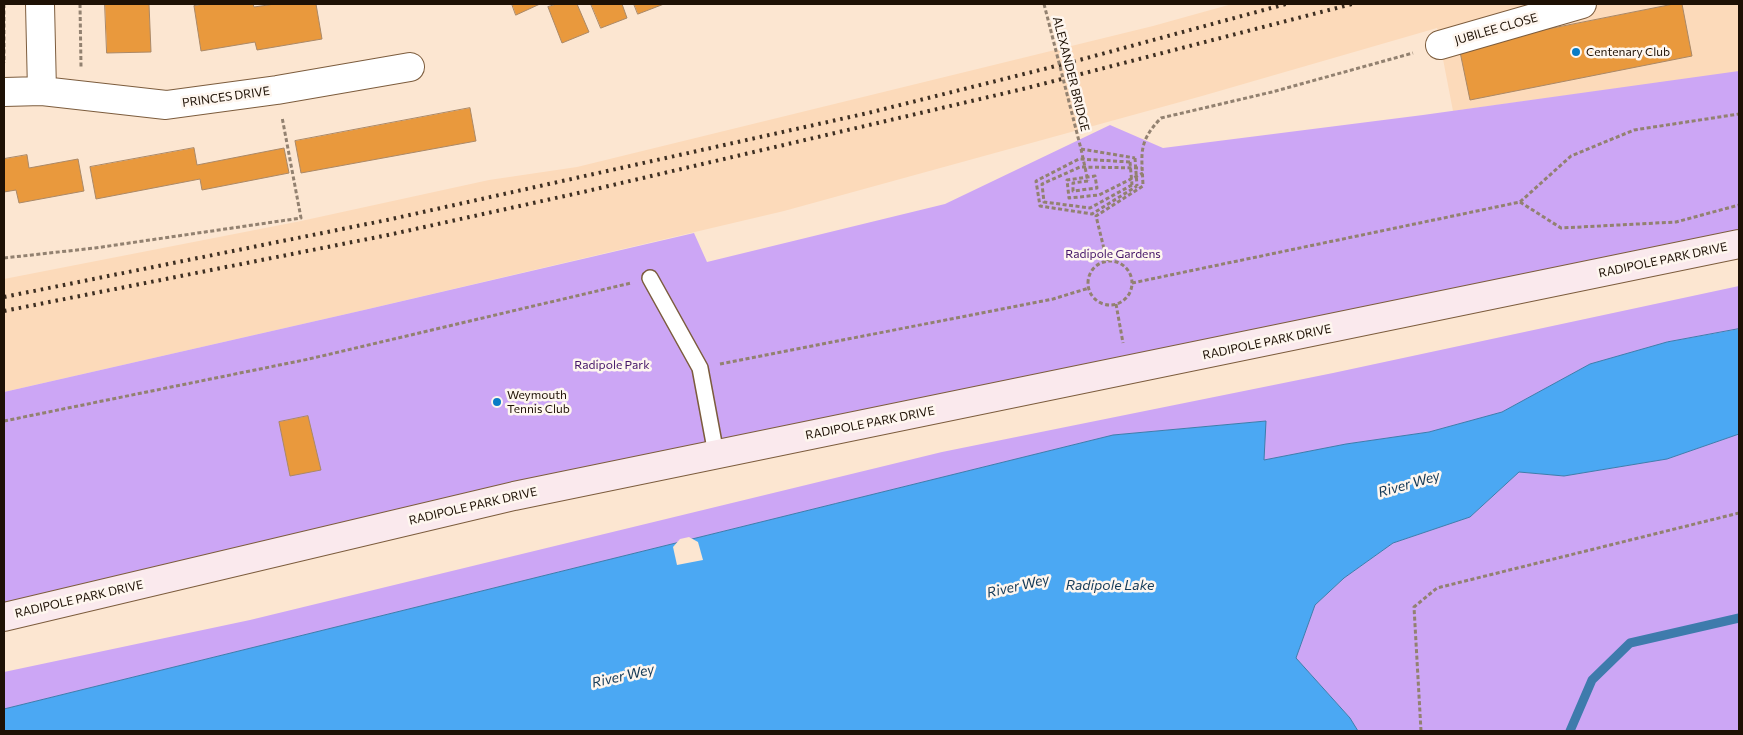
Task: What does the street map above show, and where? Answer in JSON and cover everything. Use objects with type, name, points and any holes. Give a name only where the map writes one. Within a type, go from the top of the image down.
[{"type":"street","points":[[40,4],[42,91]]},
{"type":"street","name":"JUBILEE CLOSE","points":[[1440,45],[1582,4]]},
{"type":"street","name":"PRINCES DRIVE","points":[[4,92],[42,91],[166,105],[277,90],[410,67]]},
{"type":"street","name":"RADIPOLE PARK DRIVE","points":[[4,617],[514,496],[1739,244]]},
{"type":"lane","points":[[650,278],[700,368],[716,454]]},
{"type":"path","points":[[4,4],[4,92]]},
{"type":"path","points":[[80,4],[82,95]]},
{"type":"path","name":"ALEXANDER BRIDGE","points":[[1044,4],[1081,149],[1086,173],[1088,181],[1073,183],[1073,191],[1097,188],[1095,176],[1086,177],[1067,180],[1069,198],[1099,195],[1143,172]]},
{"type":"path","points":[[1107,261],[1096,216],[1143,186],[1142,150],[1148,131],[1161,118],[1272,92],[1440,45]]},
{"type":"path","points":[[4,258],[95,248],[301,218],[277,90]]},
{"type":"path","points":[[1132,283],[1520,202],[1571,156],[1634,130],[1739,114]]},
{"type":"path","points":[[1081,149],[1135,158],[1137,186],[1092,214],[1040,206],[1036,181],[1079,159],[1130,162],[1132,185],[1090,208],[1044,202],[1042,184],[1080,167],[1120,167],[1142,168]]},
{"type":"path","points":[[1520,202],[1561,228],[1676,222],[1739,205]]},
{"type":"path","points":[[1107,261],[1115,261],[1122,264],[1131,276],[1132,283],[1127,296],[1122,301],[1109,305],[1096,300],[1089,288],[1088,280],[1094,267],[1107,261]]},
{"type":"path","points":[[4,421],[309,359],[650,278]]},
{"type":"path","points":[[700,368],[1053,299],[1089,288]]},
{"type":"path","points":[[1421,731],[1414,607],[1437,588],[1739,514]]},
{"type":"shaded area","points":[[1232,4],[1739,4],[1739,72],[1453,111],[1437,28],[1202,96],[784,211],[4,392],[4,279],[301,221],[489,180],[577,167],[1153,26]]},
{"type":"green space","points":[[1739,71],[1739,244],[4,617],[4,392],[694,233],[707,262],[945,204],[1110,125],[1163,148],[1423,115]]},
{"type":"green space","points":[[1739,286],[1739,329],[1667,342],[1590,364],[1502,412],[1429,432],[1346,444],[1264,460],[1265,421],[1113,435],[4,709],[4,672],[250,620],[942,452],[1333,373]]},
{"type":"green space","points":[[1739,434],[1739,731],[1358,731],[1350,718],[1296,658],[1315,605],[1344,578],[1393,543],[1470,517],[1519,472],[1564,476],[1667,459]]},
{"type":"water","name":"Radipole Lake","points":[[1739,329],[1739,434],[1667,459],[1564,476],[1519,472],[1470,517],[1393,543],[1344,578],[1315,605],[1296,658],[1350,718],[1358,731],[4,731],[4,709],[1113,435],[1266,421],[1264,460],[1346,444],[1429,432],[1502,412],[1590,364],[1667,342]]},
{"type":"pier","points":[[689,537],[698,542],[703,560],[677,565],[673,547],[680,539]]},
{"type":"building","points":[[105,4],[149,4],[151,52],[107,53]]},
{"type":"building","points":[[204,4],[253,4],[254,7],[275,4],[316,4],[322,39],[257,50],[255,42],[201,51],[194,6]]},
{"type":"building","points":[[512,4],[540,4],[516,15]]},
{"type":"building","points":[[557,4],[577,4],[589,32],[562,43],[548,7]]},
{"type":"building","points":[[591,4],[622,4],[627,18],[601,28]]},
{"type":"building","points":[[634,4],[664,4],[638,14]]},
{"type":"building","name":"Centenary Club","points":[[1674,4],[1682,4],[1692,56],[1470,100],[1459,47]]},
{"type":"building","points":[[470,108],[476,141],[301,173],[295,141]]},
{"type":"building","points":[[194,148],[197,165],[284,148],[289,173],[202,190],[200,179],[96,199],[90,167]]},
{"type":"building","points":[[27,155],[29,168],[78,159],[84,191],[19,203],[16,190],[4,192],[4,159]]},
{"type":"building","points":[[308,416],[321,470],[290,476],[279,422]]},
{"type":"waterway","points":[[1570,731],[1592,680],[1630,643],[1739,618]]},
{"type":"railway","points":[[4,297],[387,220],[868,113],[1072,62],[1286,4]]},
{"type":"railway","points":[[4,311],[388,235],[583,192],[1027,88],[1352,4]]},
{"type":"place","name":"Centenary Club","points":[[1576,52]]},
{"type":"place","name":"Weymouth Tennis Club","points":[[497,402]]},
{"type":"park label","name":"Radipole Gardens","points":[[1113,254]]},
{"type":"park label","name":"Radipole Park","points":[[612,365]]},
{"type":"water label","name":"River Wey","points":[[1409,484]]},
{"type":"water label","name":"River Wey","points":[[1018,586]]},
{"type":"water label","name":"River Wey","points":[[623,676]]}]
